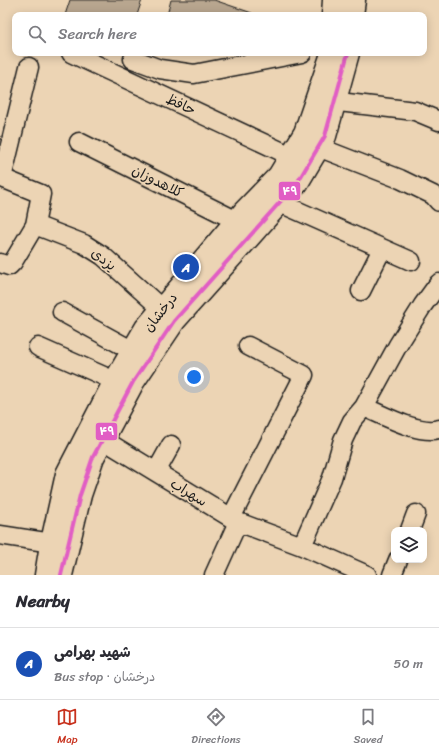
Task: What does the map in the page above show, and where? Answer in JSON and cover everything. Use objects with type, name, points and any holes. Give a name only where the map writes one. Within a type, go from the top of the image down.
[{"type":"main road","points":[[334,0],[334,12]]},
{"type":"main road","points":[[352,12],[354,0]]},
{"type":"main road","name":"درخشان","points":[[46,575],[67,474],[133,382],[174,321],[297,183],[325,136],[325,101],[331,56]]},
{"type":"main road","name":"درخشان","points":[[60,575],[80,495],[93,457],[95,436],[116,381],[146,328],[237,221],[279,176],[325,101],[347,56]]},
{"type":"street","name":"حافظ","points":[[78,56],[291,156]]},
{"type":"street","points":[[133,59],[160,69],[194,74],[287,56]]},
{"type":"street","points":[[0,263],[9,266],[13,262],[35,225],[41,194],[2,178],[29,67]]},
{"type":"street","points":[[325,101],[415,111],[439,121]]},
{"type":"street","name":"کلاهدوزان","points":[[79,142],[237,221]]},
{"type":"street","points":[[318,147],[400,179],[433,196],[439,202]]},
{"type":"street","points":[[280,203],[411,261]]},
{"type":"street","name":"یزدی","points":[[35,225],[84,244],[103,256],[162,309]]},
{"type":"street","points":[[361,291],[382,248]]},
{"type":"street","points":[[302,546],[332,478],[344,440],[352,421],[364,407],[398,345],[423,305],[439,283]]},
{"type":"street","points":[[62,312],[133,351]]},
{"type":"street","points":[[214,575],[235,520],[304,375],[248,346]]},
{"type":"street","points":[[38,347],[116,381]]},
{"type":"street","points":[[364,407],[404,425],[434,431],[439,429]]},
{"type":"street","name":"سهراب","points":[[95,436],[235,520],[302,546],[357,573]]},
{"type":"street","points":[[156,472],[171,445]]},
{"type":"street","points":[[0,535],[52,543]]},
{"type":"street","points":[[392,575],[397,563]]},
{"type":"building","points":[[70,0],[142,0],[138,12],[66,12]]},
{"type":"building","points":[[171,0],[214,0],[249,12],[168,12]]},
{"type":"transit line","name":"۴۹","points":[[61,575],[80,495],[93,457],[133,382],[174,321],[297,183],[325,136],[347,56]]},
{"type":"place","name":"شهید بهرامی","points":[[186,267]]}]
